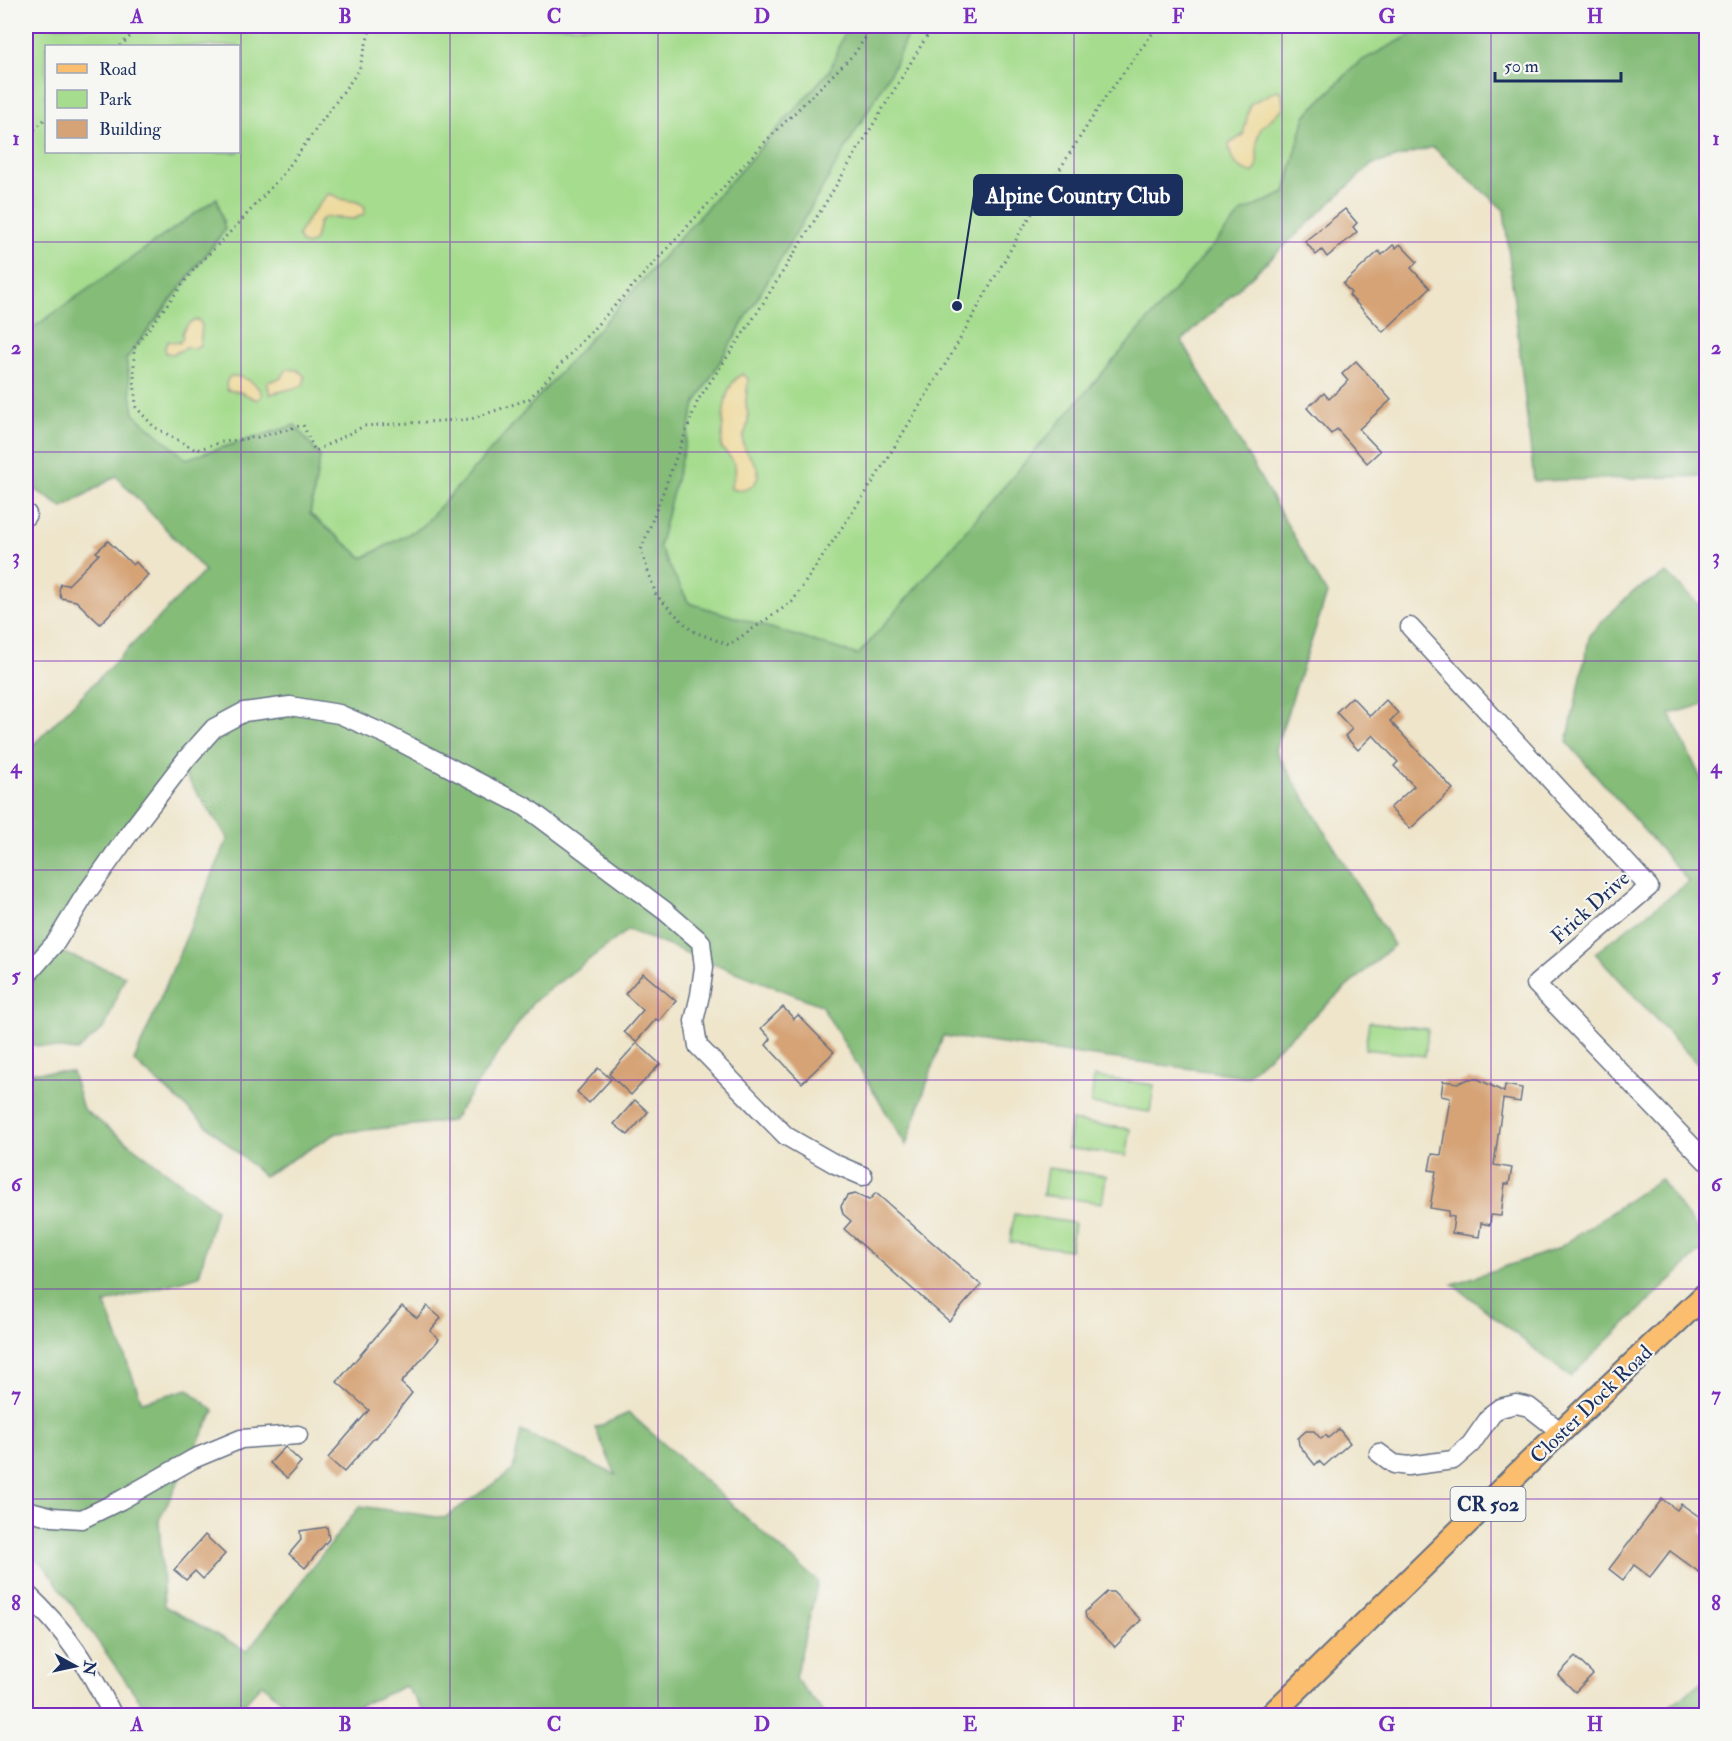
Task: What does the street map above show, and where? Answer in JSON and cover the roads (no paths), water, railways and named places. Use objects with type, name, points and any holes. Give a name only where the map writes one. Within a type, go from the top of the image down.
[{"type":"main road","name":"Closter Dock Road","points":[[1270,1716],[1561,1432],[1707,1294]]},
{"type":"street","name":"Frick Drive","points":[[1410,627],[1649,887],[1536,984],[1707,1161]]},
{"type":"street","points":[[26,976],[56,942],[83,898],[131,831],[187,758],[214,728],[244,712],[290,706],[339,714],[387,735],[526,807],[665,911],[701,942],[704,967],[694,1021],[698,1046],[786,1136],[863,1176]]},
{"type":"street","points":[[1379,1453],[1394,1464],[1408,1466],[1453,1460],[1471,1444],[1492,1414],[1500,1408],[1516,1404],[1528,1407],[1561,1432]]},
{"type":"street","points":[[26,1510],[53,1517],[82,1519],[121,1500],[193,1459],[241,1439],[298,1435]]},
{"type":"street","points":[[26,1593],[45,1611],[71,1642],[91,1671],[113,1716]]},
{"type":"place","name":"Alpine Country Club","points":[[957,306]]}]
